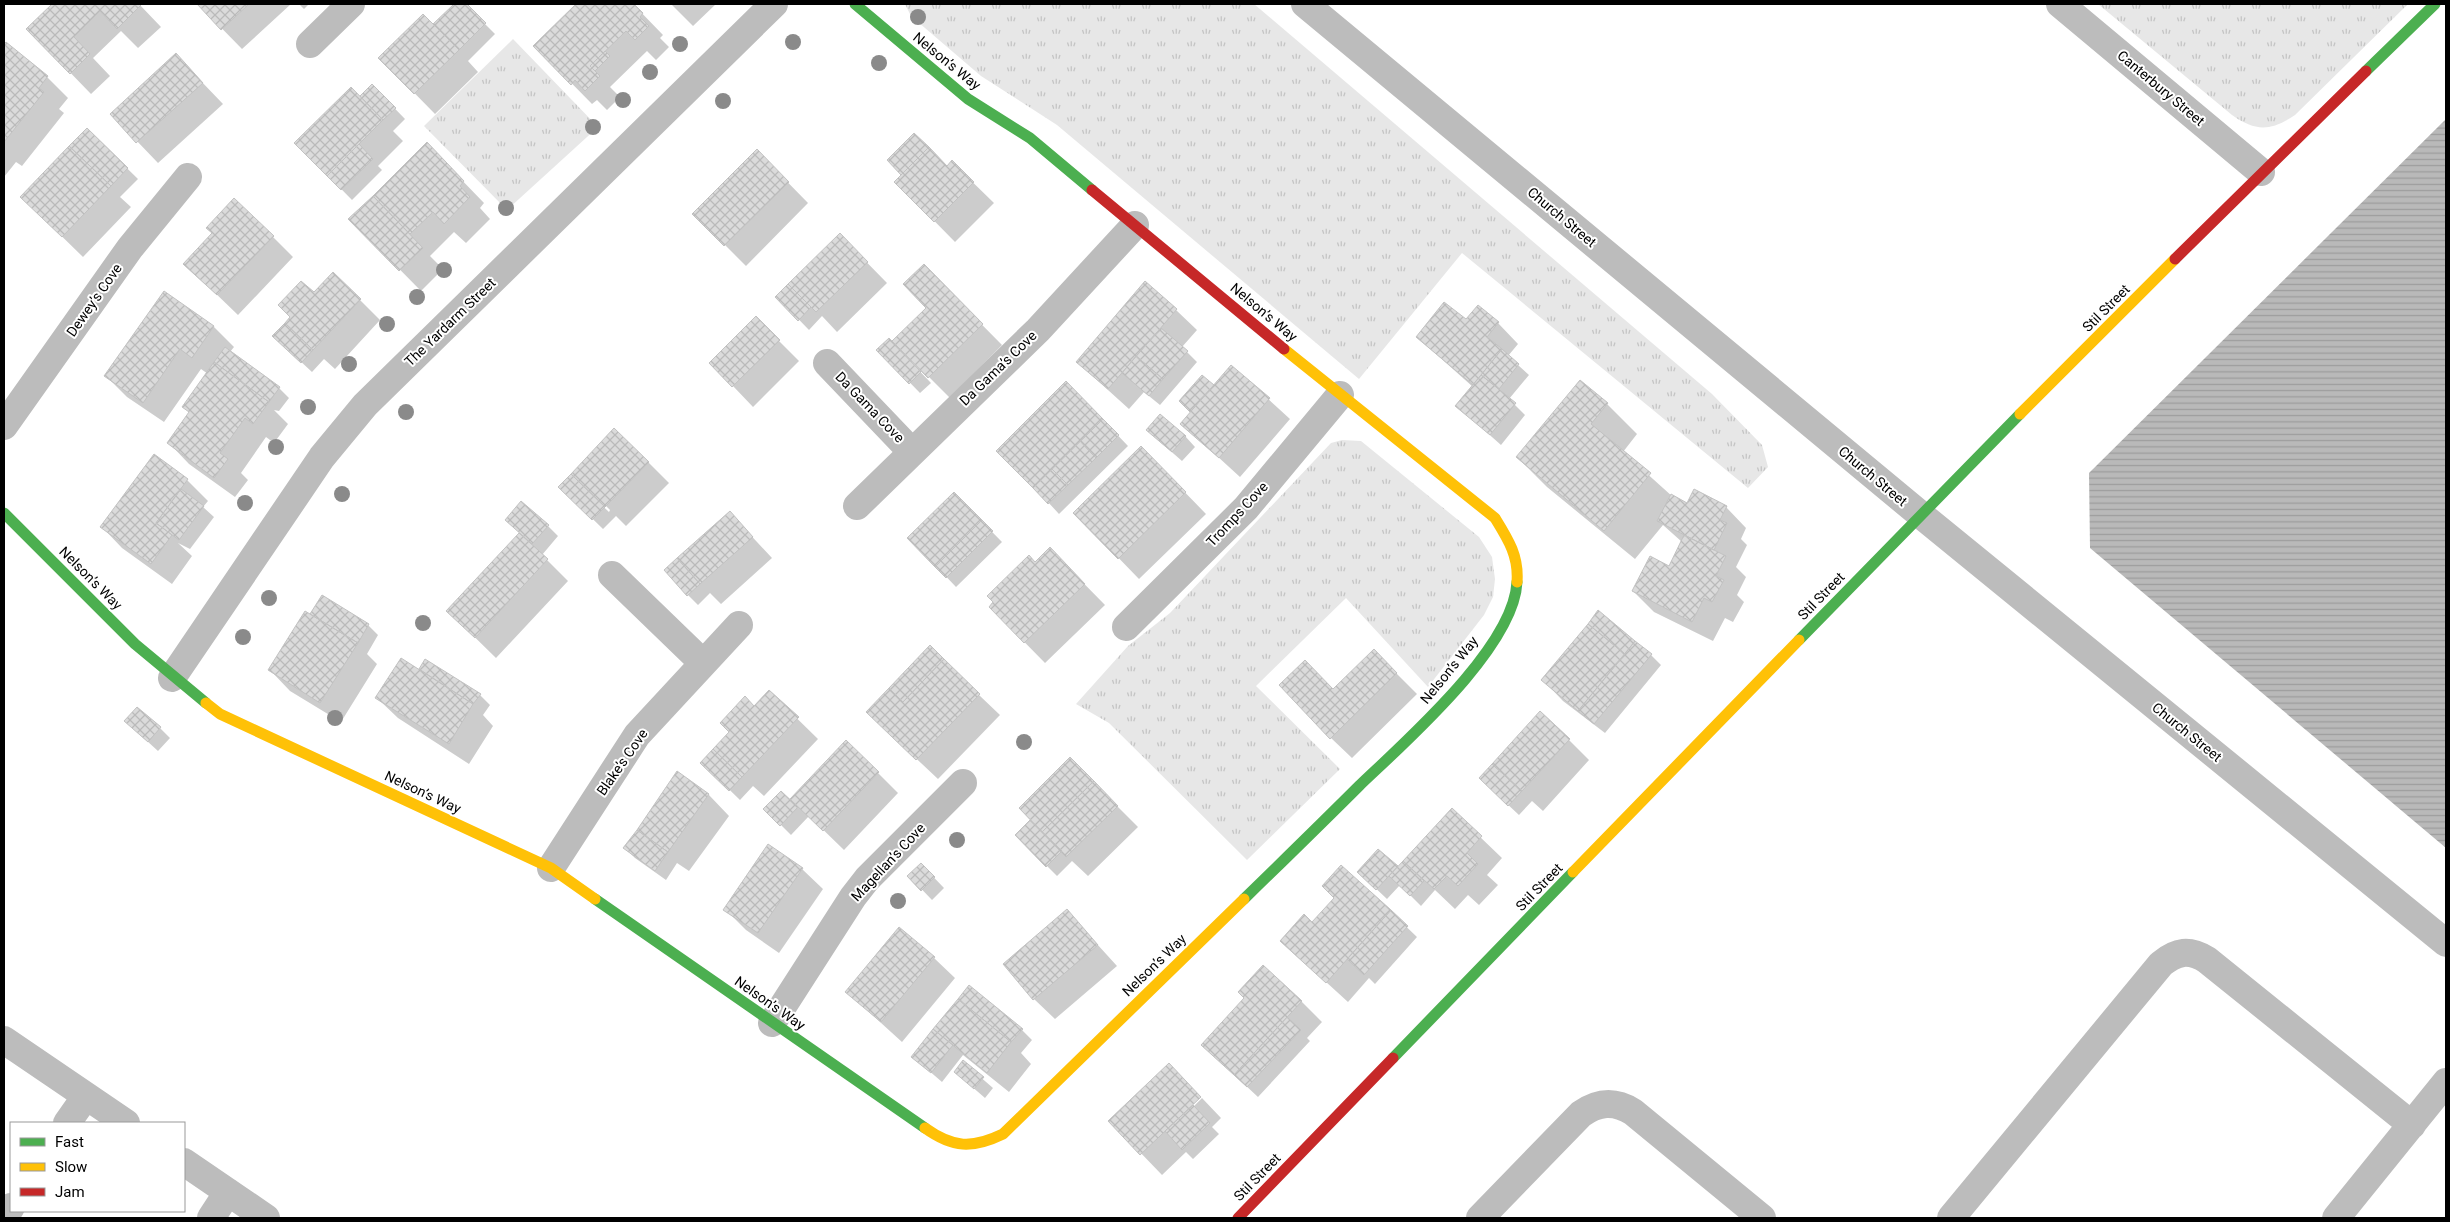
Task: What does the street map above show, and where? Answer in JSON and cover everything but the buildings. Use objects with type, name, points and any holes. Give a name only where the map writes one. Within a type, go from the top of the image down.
[{"type":"street","points":[[310,44],[352,4]]},
{"type":"street","name":"The Yardarm Street","points":[[172,678],[322,457],[345,428],[365,406],[774,4]]},
{"type":"street","name":"Nelson’s Way","points":[[4,512],[172,678],[220,714],[551,868],[942,1140],[966,1146],[991,1140],[1003,1134],[1448,700],[1505,622],[1515,603],[1520,582],[1518,560],[1513,544],[1496,518],[1340,395],[1030,138],[968,99],[855,4]]},
{"type":"street","name":"Church Street","points":[[1305,4],[1920,516],[2446,943]]},
{"type":"street","name":"Canterbury Street","points":[[2060,4],[2261,172]]},
{"type":"street","name":"Stil Street","points":[[1238,1218],[1920,516],[2261,172],[2435,4]]},
{"type":"street","name":"Dewey’s Cove","points":[[4,426],[130,248],[188,177]]},
{"type":"street","name":"Da Gama’s Cove","points":[[857,506],[1038,330],[1135,225]]},
{"type":"street","name":"Da Gama Cove","points":[[827,363],[912,452]]},
{"type":"street","name":"Tromps Cove","points":[[1126,627],[1246,508],[1340,395]]},
{"type":"street","points":[[612,575],[703,664]]},
{"type":"street","name":"Blake’s Cove","points":[[551,868],[637,736],[739,625]]},
{"type":"street","name":"Magellan’s Cove","points":[[772,1023],[853,897],[867,879],[963,783]]},
{"type":"street","points":[[1951,1218],[2161,964],[2171,956],[2184,952],[2196,954],[2207,960],[2412,1125]]},
{"type":"street","points":[[4,1040],[125,1122]]},
{"type":"street","points":[[2336,1218],[2446,1082]]},
{"type":"street","points":[[68,1122],[86,1096]]},
{"type":"street","points":[[1480,1218],[1581,1114],[1591,1107],[1604,1103],[1616,1104],[1633,1112],[1757,1217]]},
{"type":"street","points":[[185,1163],[266,1218]]},
{"type":"street","points":[[211,1218],[228,1192]]},
{"type":"green space","points":[[905,4],[1254,4],[1712,394],[1762,445],[1768,467],[1748,488],[1462,253],[1359,379],[1057,125],[981,76],[911,16]]},
{"type":"green space","points":[[2098,4],[2408,4],[2295,115],[2271,127],[2256,127],[2232,115]]},
{"type":"green space","points":[[513,39],[598,127],[507,210],[424,126]]},
{"type":"green space","points":[[1342,440],[1361,441],[1479,537],[1492,557],[1495,579],[1493,597],[1484,615],[1428,687],[1346,598],[1256,686],[1340,769],[1247,860],[1109,723],[1076,704],[1128,646],[1170,613],[1331,443]]},
{"type":"shaded area","points":[[2446,119],[2446,848],[2090,548],[2089,473]]},
{"type":"traffic: fast","points":[[855,4],[968,99],[1030,138],[1092,190]]},
{"type":"traffic: fast","points":[[2366,71],[2435,4]]},
{"type":"traffic: fast","points":[[1799,640],[2020,414]]},
{"type":"traffic: fast","points":[[4,513],[135,644],[206,703]]},
{"type":"traffic: fast","points":[[1244,899],[1404,744],[1455,691],[1498,635],[1511,608],[1517,582]]},
{"type":"traffic: fast","points":[[1393,1058],[1573,872]]},
{"type":"traffic: fast","points":[[595,899],[925,1128]]},
{"type":"traffic: slow","points":[[2020,414],[2175,259]]},
{"type":"traffic: slow","points":[[1284,349],[1495,518],[1514,556],[1517,582]]},
{"type":"traffic: slow","points":[[1573,872],[1799,640]]},
{"type":"traffic: slow","points":[[206,703],[220,714],[551,868],[595,899]]},
{"type":"traffic: slow","points":[[925,1128],[935,1135],[954,1143],[963,1144],[982,1142],[1003,1134],[1244,899]]},
{"type":"traffic: jam","points":[[2175,259],[2366,71]]},
{"type":"traffic: jam","points":[[1092,190],[1284,349]]},
{"type":"traffic: jam","points":[[1238,1218],[1393,1058]]}]
